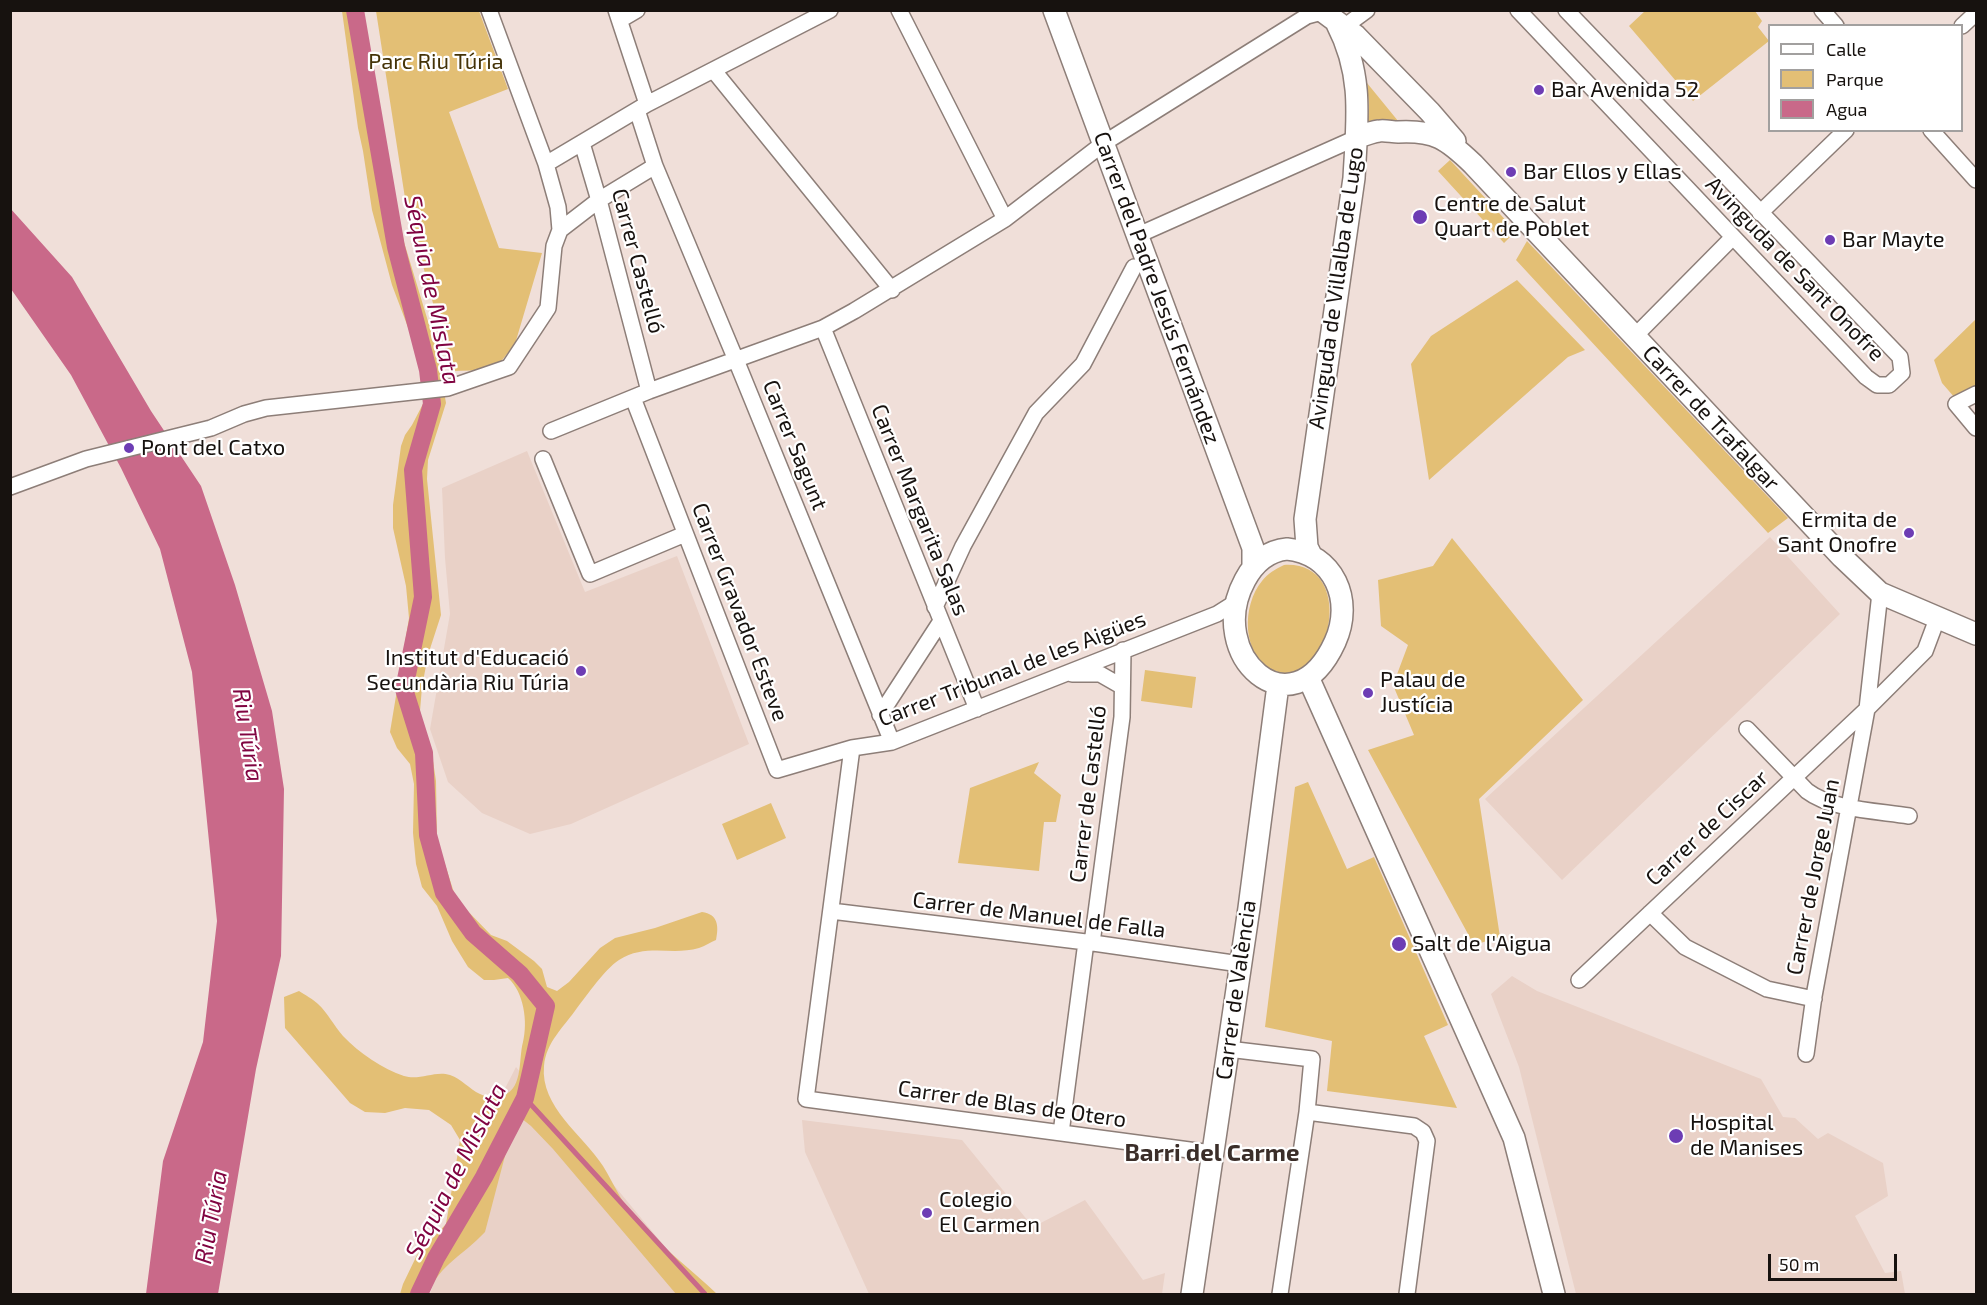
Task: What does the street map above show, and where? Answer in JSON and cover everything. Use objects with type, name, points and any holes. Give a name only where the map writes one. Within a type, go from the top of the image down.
[{"type":"street","points":[[10,487],[86,459],[211,428],[244,414],[266,408],[447,388],[509,368],[548,308],[554,246],[560,230],[558,207],[546,164],[489,10]]},
{"type":"street","points":[[618,15],[637,10]]},
{"type":"street","points":[[546,164],[642,107],[830,10]]},
{"type":"street","points":[[899,10],[1005,219]]},
{"type":"street","name":"Carrer del Padre Jesús Fernández","points":[[1054,10],[1253,548],[1253,567]]},
{"type":"street","points":[[552,431],[649,391],[822,328],[891,290],[1005,219],[1104,143],[1307,16],[1327,15],[1348,24],[1367,10]]},
{"type":"street","name":"Avinguda de Sant Onofre","points":[[1518,10],[1866,377],[1877,385],[1889,385],[1902,373],[1900,357],[1566,10]]},
{"type":"street","points":[[1822,10],[1834,24]]},
{"type":"street","points":[[1963,25],[1977,13]]},
{"type":"street","name":"Carrer Sagunt","points":[[618,15],[655,166],[892,742]]},
{"type":"street","name":"Avinguda de Villalba de Lugo","points":[[1311,555],[1307,547],[1305,519],[1354,178],[1356,138],[1356,76],[1346,42],[1327,15]]},
{"type":"street","name":"Carrer de Trafalgar","points":[[1327,15],[1356,36],[1430,112],[1473,164]]},
{"type":"street","points":[[714,71],[891,290]]},
{"type":"street","name":"Carrer de Trafalgar","points":[[1356,138],[1380,130],[1413,131],[1436,135],[1451,143],[1842,558],[1880,593],[1977,634]]},
{"type":"street","points":[[1354,178],[1359,165],[1370,149],[1396,132]]},
{"type":"street","points":[[1760,213],[1844,132]]},
{"type":"street","points":[[1933,132],[1977,180]]},
{"type":"street","points":[[1135,230],[1145,232],[1356,138]]},
{"type":"street","name":"Carrer Castelló","points":[[582,143],[649,391]]},
{"type":"street","points":[[560,230],[599,200],[655,166]]},
{"type":"street","points":[[1635,336],[1733,237]]},
{"type":"street","points":[[880,715],[938,614],[963,546],[1036,413],[1083,364],[1134,267]]},
{"type":"street","name":"Carrer Margarita Salas","points":[[822,328],[977,709]]},
{"type":"street","points":[[1977,394],[1956,404],[1977,428]]},
{"type":"street","name":"Carrer Gravador Esteve","points":[[633,398],[777,770],[852,748]]},
{"type":"street","points":[[543,459],[590,574],[685,534]]},
{"type":"street","points":[[1278,550],[1299,550],[1311,555],[1327,568],[1334,578],[1342,611],[1341,626],[1326,659],[1308,677],[1294,683],[1278,685],[1257,675],[1247,662],[1234,634],[1236,602],[1239,591],[1253,567],[1264,557],[1278,550]]},
{"type":"street","name":"Carrer de Jorge Juan","points":[[1806,1054],[1867,709],[1880,593]]},
{"type":"street","name":"Carrer Tribunal de les Aigües","points":[[852,748],[892,742],[1217,614],[1236,602]]},
{"type":"street","name":"Carrer de Ciscar","points":[[1579,980],[1867,709],[1925,651],[1937,619]]},
{"type":"street","name":"Carrer de Castelló","points":[[1061,1133],[1122,717],[1123,650]]},
{"type":"street","points":[[1063,674],[1100,674],[1121,686]]},
{"type":"street","points":[[1308,677],[1514,1138],[1554,1294]]},
{"type":"street","name":"Carrer de València","points":[[1192,1294],[1278,685]]},
{"type":"street","points":[[1747,729],[1817,799],[1849,807],[1910,816]]},
{"type":"street","points":[[831,911],[852,748]]},
{"type":"street","name":"Carrer de Manuel de Falla","points":[[831,911],[1240,964]]},
{"type":"street","name":"Carrer de Blas de Otero","points":[[831,911],[806,1099],[1212,1153]]},
{"type":"street","points":[[1650,913],[1685,947],[1767,989],[1814,999]]},
{"type":"street","points":[[1228,1049],[1312,1059],[1307,1112],[1280,1294]]},
{"type":"street","points":[[1307,1112],[1414,1126],[1423,1132],[1427,1141],[1407,1294]]},
{"type":"shaded area","name":"Institut d'Educació Secundària Riu Túria","points":[[527,451],[585,592],[677,556],[749,744],[571,824],[530,834],[482,813],[448,782],[430,729],[450,614],[442,488]]},
{"type":"shaded area","points":[[1770,537],[1840,614],[1562,880],[1485,799]]},
{"type":"shaded area","name":"Hospital de Manises","points":[[1512,976],[1537,991],[1761,1079],[1783,1117],[1795,1118],[1818,1139],[1828,1133],[1883,1163],[1888,1196],[1855,1216],[1885,1273],[1901,1271],[1905,1294],[1576,1294],[1519,1067],[1491,994]]},
{"type":"shaded area","points":[[516,1067],[704,1294],[430,1294],[493,1112]]},
{"type":"shaded area","name":"Colegio El Carmen","points":[[802,1120],[962,1140],[1033,1227],[1085,1200],[1143,1280],[1165,1273],[1162,1294],[869,1294],[805,1152]]},
{"type":"green space","points":[[1646,10],[1755,11],[1762,21],[1758,27],[1768,42],[1693,101],[1629,26]]},
{"type":"green space","points":[[342,11],[363,11],[385,146],[404,242],[437,351],[446,403],[428,460],[427,479],[441,615],[428,655],[420,711],[436,781],[437,839],[456,899],[491,935],[507,941],[534,961],[542,969],[547,987],[557,991],[569,982],[600,948],[615,938],[655,928],[702,912],[714,918],[717,926],[716,940],[699,948],[639,952],[613,964],[596,982],[556,1035],[548,1049],[544,1066],[549,1095],[556,1107],[564,1120],[595,1154],[632,1214],[646,1230],[717,1294],[676,1294],[553,1149],[516,1114],[485,1232],[445,1267],[426,1294],[400,1294],[417,1255],[446,1224],[460,1140],[451,1125],[429,1110],[405,1108],[385,1113],[365,1112],[350,1103],[285,1028],[284,997],[299,991],[322,1008],[349,1042],[380,1065],[410,1077],[450,1075],[480,1094],[492,1097],[507,1094],[513,1089],[520,1066],[525,1026],[521,999],[513,984],[508,978],[484,980],[468,967],[452,941],[437,906],[422,887],[416,864],[413,833],[414,784],[410,764],[397,748],[390,732],[409,618],[406,586],[393,528],[393,505],[401,446],[425,400],[425,389],[412,338],[392,285],[372,210]]},
{"type":"green space","name":"Parc Riu Túria","points":[[376,11],[479,11],[508,89],[449,112],[499,248],[542,253],[515,344],[494,370],[451,371],[405,198]]},
{"type":"green space","points":[[1367,83],[1403,127],[1367,127],[1369,107]]},
{"type":"green space","points":[[1450,160],[1512,227],[1513,234],[1504,243],[1438,171]]},
{"type":"green space","points":[[1527,241],[1788,518],[1768,533],[1516,260]]},
{"type":"green space","points":[[1517,280],[1585,350],[1568,357],[1429,480],[1411,364],[1431,336]]},
{"type":"green space","points":[[1976,319],[1976,386],[1955,398],[1942,383],[1934,360]]},
{"type":"green space","points":[[1452,538],[1583,700],[1479,799],[1500,937],[1474,945],[1368,750],[1414,735],[1393,685],[1408,645],[1381,626],[1378,580],[1433,566]]},
{"type":"green space","points":[[1284,565],[1308,569],[1323,583],[1329,603],[1328,626],[1321,647],[1309,664],[1293,673],[1273,670],[1263,663],[1250,642],[1248,629],[1248,616],[1255,591],[1267,576]]},
{"type":"green space","points":[[1145,670],[1196,677],[1192,708],[1141,701]]},
{"type":"green space","points":[[1039,762],[1034,773],[1061,795],[1056,822],[1044,822],[1039,871],[958,863],[970,788]]},
{"type":"green space","points":[[1308,782],[1347,869],[1374,857],[1448,1025],[1424,1036],[1457,1108],[1327,1091],[1332,1041],[1265,1027],[1295,787]]},
{"type":"green space","points":[[771,803],[786,838],[737,860],[722,824]]},
{"type":"water","name":"Riu Túria","points":[[10,208],[72,277],[151,411],[201,486],[235,585],[272,711],[284,789],[281,956],[256,1069],[218,1294],[146,1294],[163,1161],[203,1042],[217,921],[192,672],[160,549],[121,468],[71,375],[11,289]]},
{"type":"waterway","name":"Séquia de Mislata","points":[[355,10],[396,247],[428,370],[432,404],[413,470],[423,597],[404,689],[424,753],[428,835],[444,893],[473,933],[520,974],[546,1006],[525,1098],[484,1177],[436,1258],[419,1294]]},
{"type":"waterway","points":[[525,1098],[705,1294]]},
{"type":"place","name":"Bar Avenida 52","points":[[1539,90]]},
{"type":"place","name":"Bar Ellos y Ellas","points":[[1511,172]]},
{"type":"place","name":"Centre de Salut Quart de Poblet","points":[[1420,217]]},
{"type":"place","name":"Bar Mayte","points":[[1830,240]]},
{"type":"place","name":"Pont del Catxo","points":[[129,448]]},
{"type":"place","name":"Ermita de Sant Onofre","points":[[1909,533]]},
{"type":"place","name":"Institut d'Educació Secundària Riu Túria","points":[[581,671]]},
{"type":"place","name":"Palau de Justícia","points":[[1368,693]]},
{"type":"place","name":"Salt de l'Aigua","points":[[1399,944]]},
{"type":"place","name":"Hospital de Manises","points":[[1676,1136]]},
{"type":"place","name":"Colegio El Carmen","points":[[927,1213]]},
{"type":"district","name":"Barri del Carme","points":[[1212,1153]]}]
